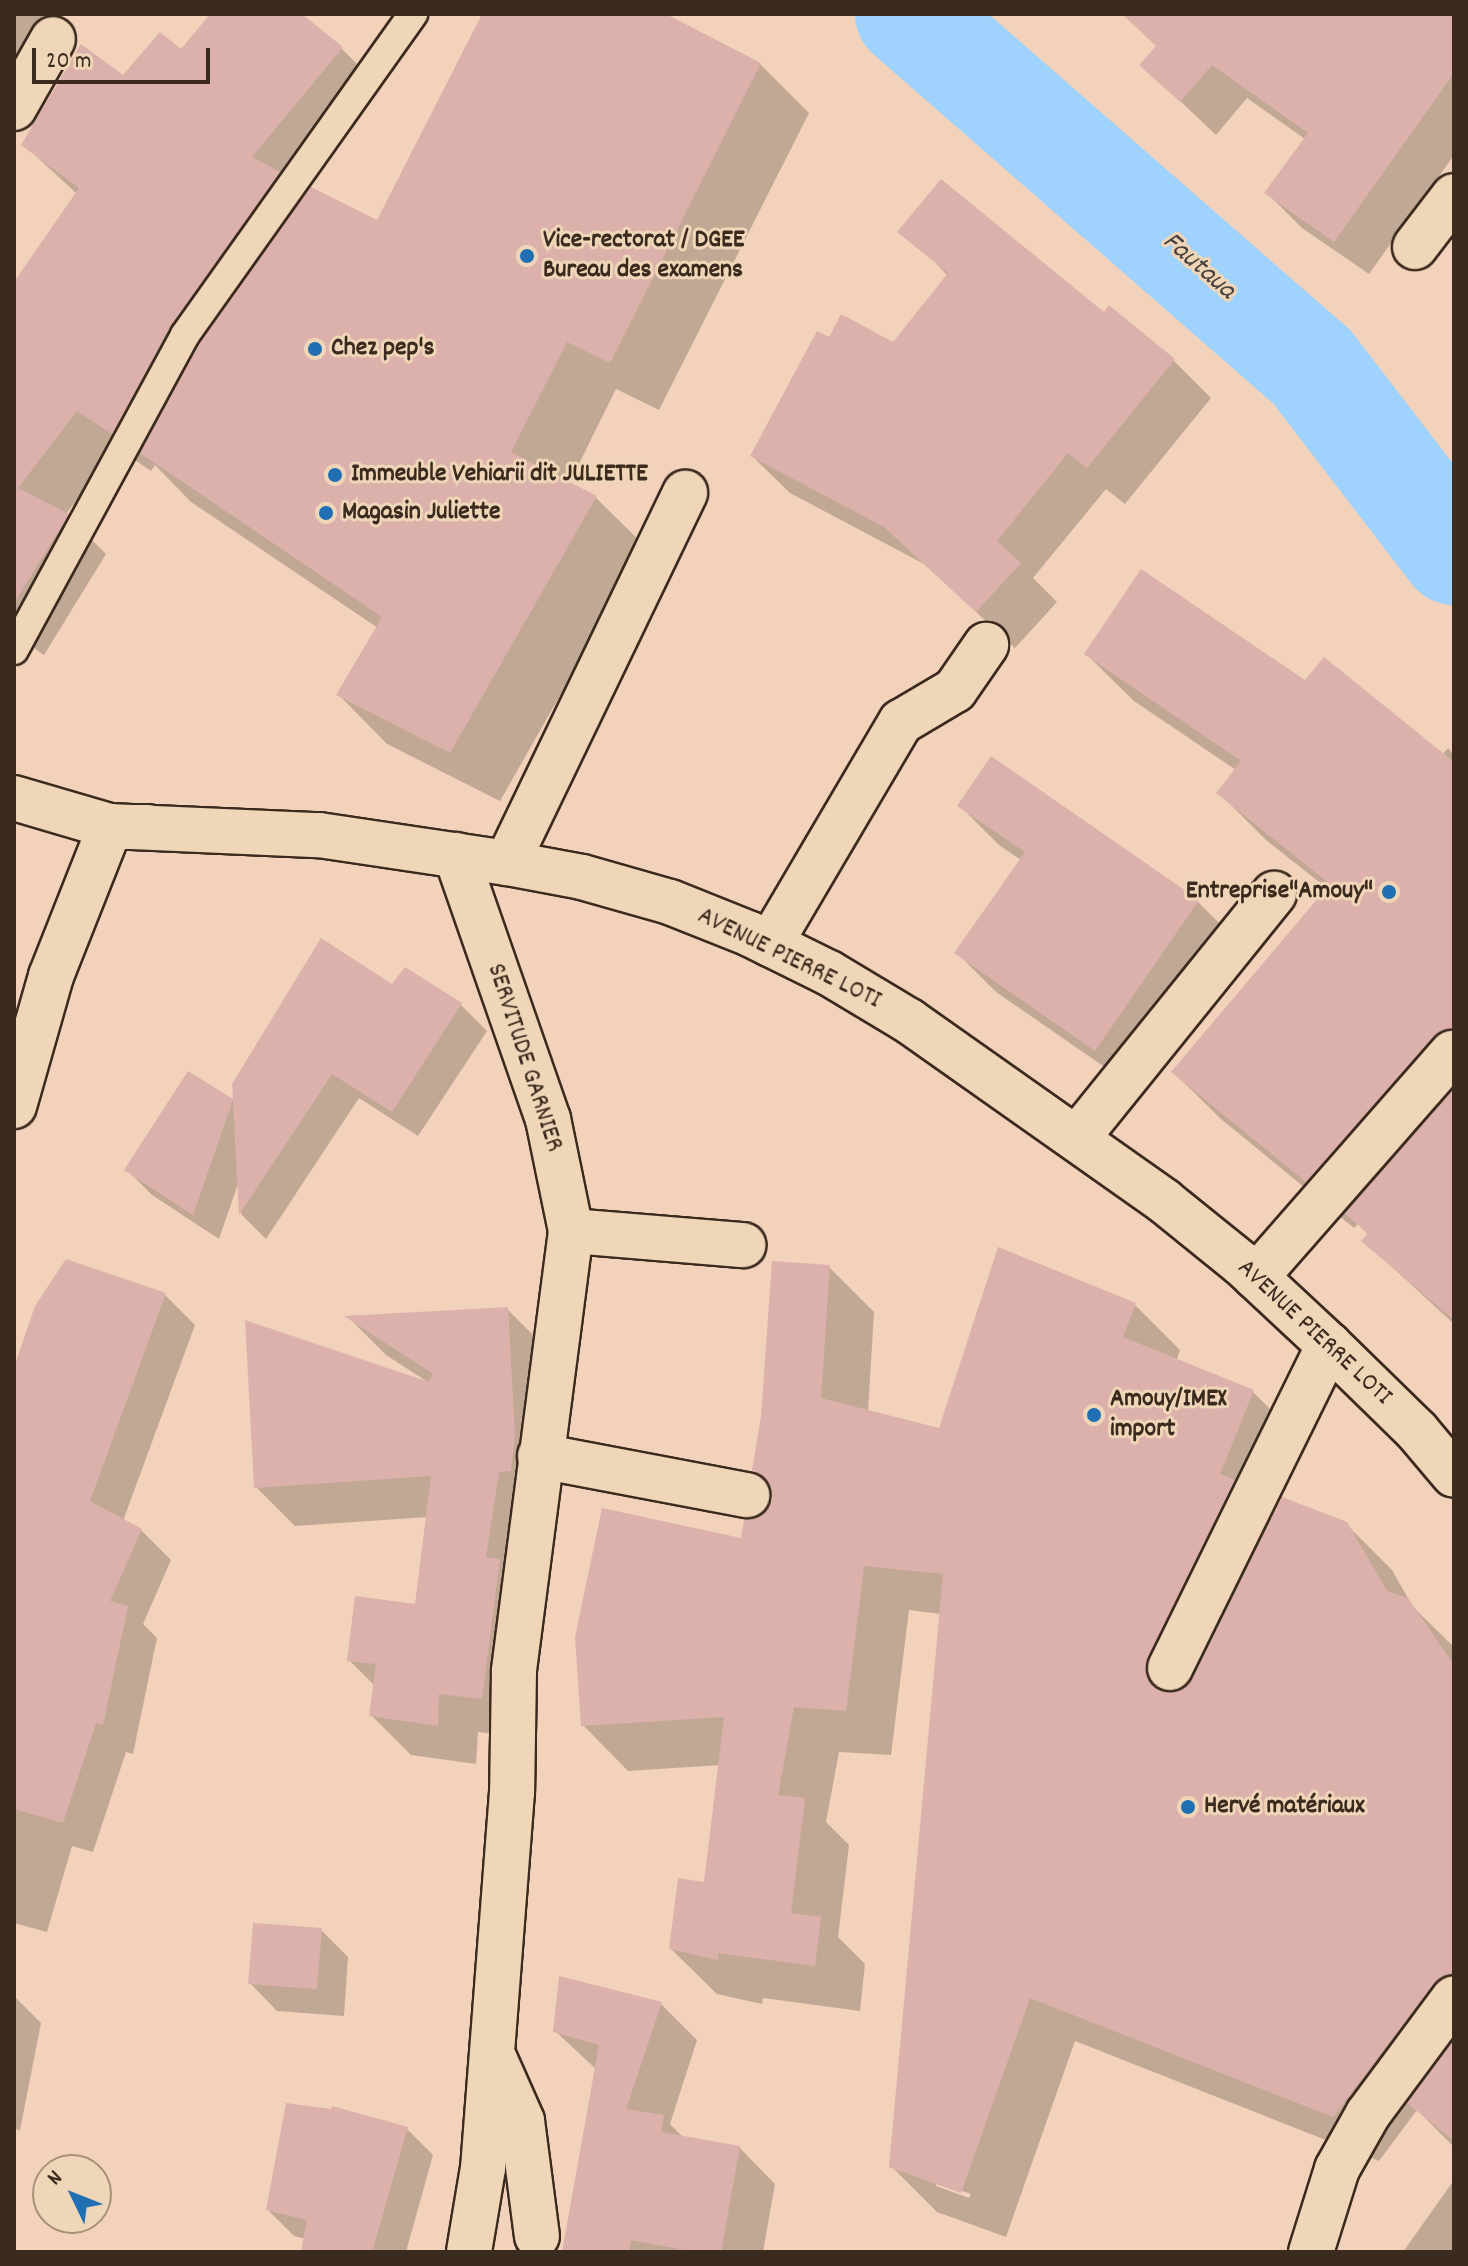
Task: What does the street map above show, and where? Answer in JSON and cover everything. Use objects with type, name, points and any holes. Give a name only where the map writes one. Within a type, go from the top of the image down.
[{"type":"street","points":[[14,108],[53,39]]},
{"type":"street","points":[[1415,247],[1454,196]]},
{"type":"street","points":[[507,863],[685,493]]},
{"type":"street","points":[[770,944],[901,722],[955,690],[986,645]]},
{"type":"street","name":"AVENUE PIERRE LOTI","points":[[14,798],[109,826],[319,835],[582,877],[670,902],[770,944],[829,973],[909,1021],[1164,1201],[1256,1277],[1329,1345],[1417,1431],[1454,1475]]},
{"type":"street","points":[[14,1106],[51,976],[110,827],[155,828]]},
{"type":"street","name":"SERVITUDE GARNIER","points":[[456,855],[548,1119],[571,1231],[514,1671],[512,1792],[492,2054],[483,2168],[469,2252]]},
{"type":"street","points":[[1077,1138],[1274,894]]},
{"type":"street","points":[[1256,1277],[1452,1053]]},
{"type":"street","points":[[571,1231],[743,1245]]},
{"type":"street","points":[[1170,1668],[1329,1345]]},
{"type":"street","points":[[540,1456],[747,1495]]},
{"type":"street","points":[[1311,2252],[1337,2169],[1352,2142],[1368,2114],[1454,1998]]},
{"type":"street","points":[[492,2054],[522,2121],[537,2236]]},
{"type":"lane","points":[[14,650],[185,335],[413,14]]},
{"type":"building","points":[[210,14],[302,14],[343,47],[252,157],[280,172],[171,325],[112,434],[77,411],[18,488],[69,514],[14,603],[14,282],[79,188],[21,145],[81,44],[123,75],[160,32],[181,49]]},
{"type":"building","points":[[482,14],[666,14],[761,63],[610,363],[567,342],[511,452],[597,496],[450,753],[336,695],[382,617],[140,453],[199,344],[311,187],[377,220]]},
{"type":"building","points":[[1122,14],[1454,14],[1454,73],[1334,242],[1264,193],[1308,133],[1212,65],[1180,102],[1139,65],[1156,46]]},
{"type":"building","points":[[941,179],[1104,312],[1109,305],[1175,359],[1087,468],[1068,453],[997,541],[1021,563],[976,612],[884,527],[750,456],[817,331],[829,337],[841,314],[893,342],[948,273],[897,232]]},
{"type":"building","points":[[1141,569],[1305,680],[1324,657],[1454,762],[1454,1029],[1443,1030],[1433,1037],[1306,1182],[1171,1072],[1330,884],[1216,793],[1241,761],[1084,654]]},
{"type":"building","points":[[991,756],[1199,900],[1095,1051],[954,953],[1025,852],[957,806]]},
{"type":"building","points":[[321,938],[392,984],[405,967],[462,1003],[392,1112],[332,1074],[239,1215],[233,1100],[193,1215],[124,1170],[188,1071],[233,1099],[232,1084]]},
{"type":"building","points":[[1454,1089],[1454,1320],[1361,1241],[1368,1233],[1345,1214]]},
{"type":"building","points":[[998,1247],[1136,1303],[1123,1337],[1254,1390],[1220,1474],[1235,1480],[1148,1657],[1145,1670],[1150,1682],[1160,1691],[1172,1693],[1192,1680],[1282,1497],[1347,1522],[1387,1591],[1408,1598],[1454,1665],[1454,1973],[1443,1975],[1434,1983],[1333,2117],[1030,1998],[961,2193],[889,2167],[943,1574],[864,1566],[846,1711],[794,1707],[778,1795],[805,1798],[791,1913],[821,1917],[815,1966],[718,1953],[718,1960],[669,1949],[678,1878],[704,1882],[724,1717],[581,1726],[575,1637],[602,1508],[741,1538],[744,1520],[756,1518],[766,1511],[772,1499],[770,1486],[763,1476],[752,1470],[761,1416],[772,1261],[830,1265],[821,1398],[939,1428]]},
{"type":"building","points":[[66,1259],[166,1293],[90,1501],[142,1529],[110,1601],[128,1606],[103,1725],[96,1723],[63,1823],[14,1809],[14,1367],[35,1306]]},
{"type":"building","points":[[508,1307],[515,1435],[511,1471],[499,1472],[486,1557],[500,1559],[482,1699],[439,1694],[438,1726],[369,1716],[376,1664],[347,1661],[355,1596],[415,1604],[431,1476],[254,1488],[245,1320],[429,1382],[433,1374],[344,1316]]},
{"type":"building","points":[[253,1923],[322,1928],[317,1989],[248,1984]]},
{"type":"building","points":[[559,1976],[662,2002],[626,2109],[664,2115],[661,2132],[740,2146],[721,2252],[694,2252],[631,2240],[629,2252],[562,2252],[599,2045],[553,2032]]},
{"type":"building","points":[[1454,2040],[1454,2141],[1407,2103]]},
{"type":"building","points":[[286,2103],[331,2109],[332,2106],[408,2127],[372,2252],[301,2252],[307,2220],[266,2210]]},
{"type":"waterway","name":"Fautaua","points":[[908,14],[1312,367],[1454,552]]},
{"type":"place","name":"Vice-rectorat / DGEE Bureau des examens","points":[[527,256]]},
{"type":"place","name":"Chez pep's","points":[[315,349]]},
{"type":"place","name":"Immeuble Vehiarii dit JULIETTE","points":[[335,475]]},
{"type":"place","name":"Magasin Juliette","points":[[326,513]]},
{"type":"place","name":"Entreprise\"Amouy\"","points":[[1389,892]]},
{"type":"place","name":"Amouy/IMEX import","points":[[1094,1415]]},
{"type":"place","name":"Hervé matériaux","points":[[1188,1807]]}]
